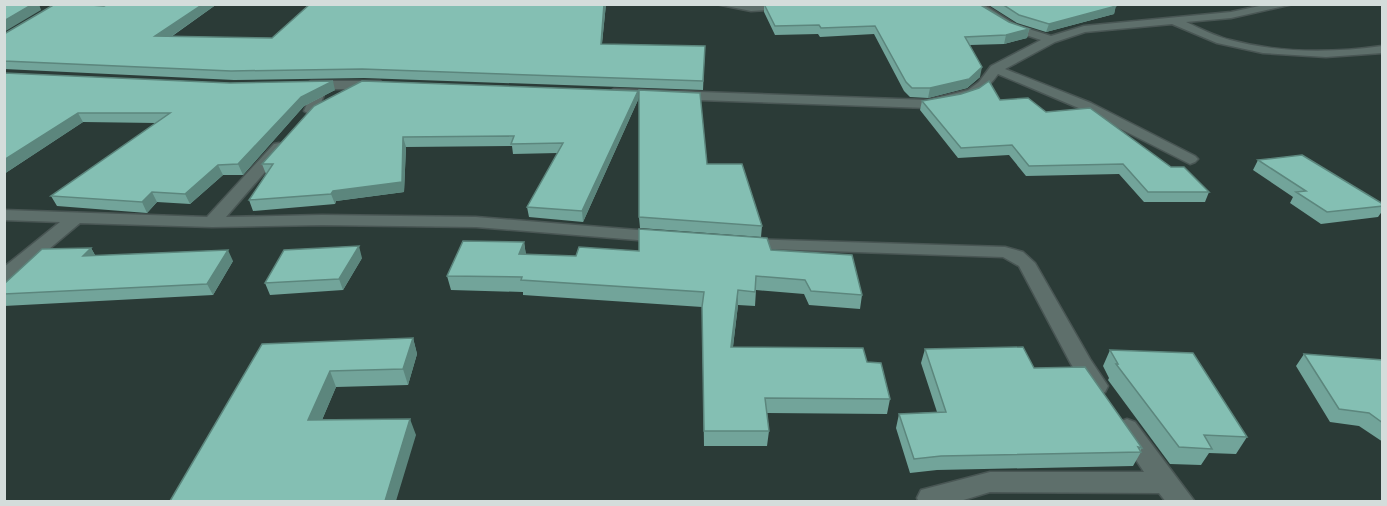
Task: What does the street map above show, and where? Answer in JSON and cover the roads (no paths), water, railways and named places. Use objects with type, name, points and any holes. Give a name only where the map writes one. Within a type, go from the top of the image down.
[{"type":"street","points":[[721,4],[751,8],[816,4]]},
{"type":"street","points":[[598,92],[928,104],[973,93],[984,85],[995,69],[1051,40],[1084,29],[1231,15],[1288,4]]},
{"type":"street","points":[[973,5],[1012,27],[1051,40]]},
{"type":"street","points":[[1174,21],[1212,38],[1247,46],[1315,52],[1383,50]]},
{"type":"street","points":[[995,69],[1086,106],[1190,159]]},
{"type":"street","points":[[321,85],[307,115],[364,84]]},
{"type":"street","points":[[299,85],[399,85]]},
{"type":"street","points":[[212,222],[288,137]]},
{"type":"street","points":[[4,215],[212,222],[322,220],[476,222],[674,238]]},
{"type":"street","points":[[4,277],[76,217]]},
{"type":"street","points":[[732,243],[1005,252],[1017,256],[1026,263],[1082,364],[1165,483],[1182,501]]},
{"type":"street","points":[[930,498],[990,482],[1165,483]]}]
